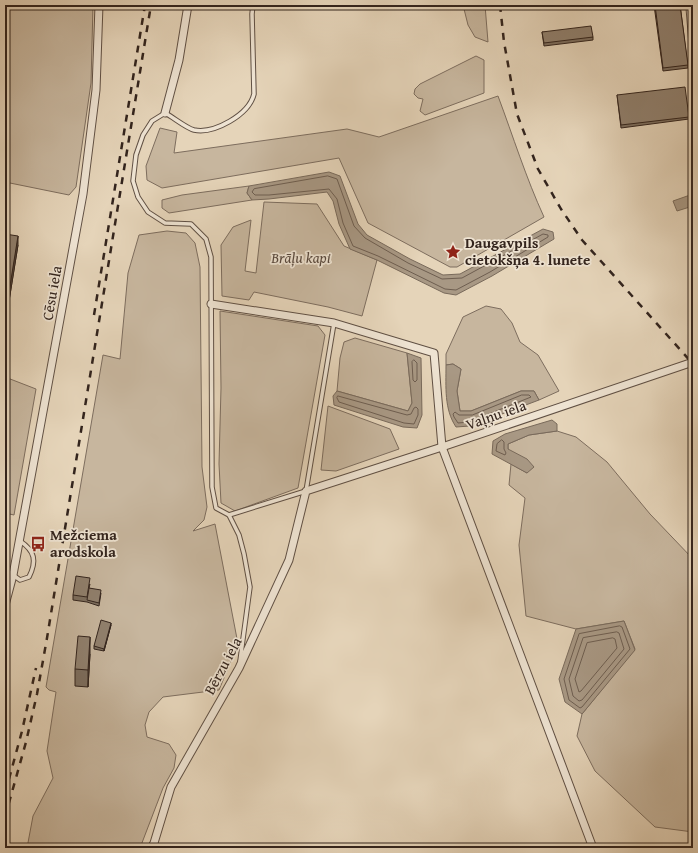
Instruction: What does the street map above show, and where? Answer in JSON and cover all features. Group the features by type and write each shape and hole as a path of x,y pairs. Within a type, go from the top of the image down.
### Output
{"street":[{"name":"Cēsu iela","path":"5,605 14,574 83,194 96,90 99,5"},
{"path":"165,112 179,60 188,5"},
{"path":"211,304 334,324 434,353 442,447 593,848"},
{"name":"Vaļņu iela","path":"306,491 442,447 693,362"},
{"name":"Bērzu iela","path":"151,848 154,843 171,787 239,668 289,560 306,491"},
{"path":"5,577 14,574"}],"lane":[{"path":"239,668 250,587 240,542 229,515 216,508 212,487 211,257 206,239 190,224 165,223 148,212 138,197 133,181 136,155 143,135 152,121 165,112 192,130 202,131 230,122 239,116 250,105 254,94 253,5"},
{"path":"688,5 693,66"},
{"path":"229,515 306,491 334,324"},
{"path":"14,574 20,580 29,577 34,567 34,558 29,548 20,541"}],"green space":[{"path":"5,5 93,5 91,83 76,187 69,195 5,182"},
{"path":"463,5 485,5 488,42 475,37 468,25"},
{"path":"476,56 484,60 484,93 425,115 420,111 423,99 418,98 414,94 415,89 420,84"},
{"path":"498,96 525,172 544,217 457,267 450,267 368,223 339,158 162,188 147,180 146,166 160,128 177,132 174,153 347,129 379,137"},
{"path":"249,186 247,193 252,200 169,213 162,208 162,200 182,195"},
{"name":"Brāļu kapi","path":"264,202 317,204 344,246 377,260 362,316 328,307 254,292 249,300 222,296 221,245 233,227 251,220 245,271 256,273"},
{"path":"167,231 186,233 195,243 200,267 202,467 207,507 204,520 193,531 215,524 238,644 219,690 163,697 149,712 145,725 147,737 169,744 176,755 174,768 163,788 140,848 27,848 33,816 53,778 47,751 56,692 49,690 46,687 103,355 120,359 128,273 139,235"},
{"path":"486,306 501,309 512,323 520,342 538,355 559,391 539,400 534,391 521,391 471,411 460,411 457,391 461,369 453,364 446,365 446,354 463,317"},
{"path":"220,311 318,326 325,335 298,488 235,511 221,503 219,464 221,388"},
{"path":"355,338 407,353 412,403 408,411 337,391 340,358 344,342"},
{"path":"5,377 36,389 14,515 5,513"},
{"path":"328,406 390,429 399,449 336,471 321,470"},
{"path":"557,431 576,437 607,462 650,514 693,559 693,832 655,827 595,771 577,736 582,714 635,649 624,621 576,629 526,616 519,545 525,498 509,485 511,464 527,473 508,449 508,444 529,435"}],"water":[{"path":"329,172 340,176 358,224 367,235 410,259 443,275 460,274 543,229 553,232 554,239 492,276 456,295 444,293 377,260 350,249 339,224 333,201 327,192 252,200 247,193 249,186"},
{"path":"693,194 693,206 677,211 673,201"},
{"path":"407,353 421,358 422,415 417,428 403,427 334,405 333,396 337,391 408,411 412,403"},
{"path":"453,364 461,369 457,391 460,411 471,411 521,391 534,391 539,400 470,426 456,427 449,413 446,390 446,365"},
{"path":"552,420 557,424 557,431 529,435 508,444 508,449 527,459 534,467 527,473 492,454 493,441 505,434"},
{"path":"624,621 635,650 582,714 565,702 559,679 576,629"}],"building":[{"path":"655,5 680,5 688,65 663,68"},
{"path":"591,26 593,37 544,43 542,32"},
{"path":"685,87 689,117 621,125 617,95"},
{"path":"5,234 18,236 9,292 5,292"},
{"path":"76,576 90,578 87,597 73,595"},
{"path":"89,588 101,590 99,603 87,600"},
{"path":"101,620 111,623 104,649 94,646"},
{"path":"78,636 90,637 88,670 75,669"}],"railway":[{"path":"94,315 145,5"},
{"path":"5,817 26,742 37,694 151,5"},
{"path":"500,5 504,42 517,114 538,169 561,209 582,240 693,364"},
{"path":"9,779 22,731 36,668"}],"place":[{"name":"Daugavpils cietokšņa 4. lunete","path":"453,252"},
{"name":"Mežciema arodskola","path":"38,544"}]}
